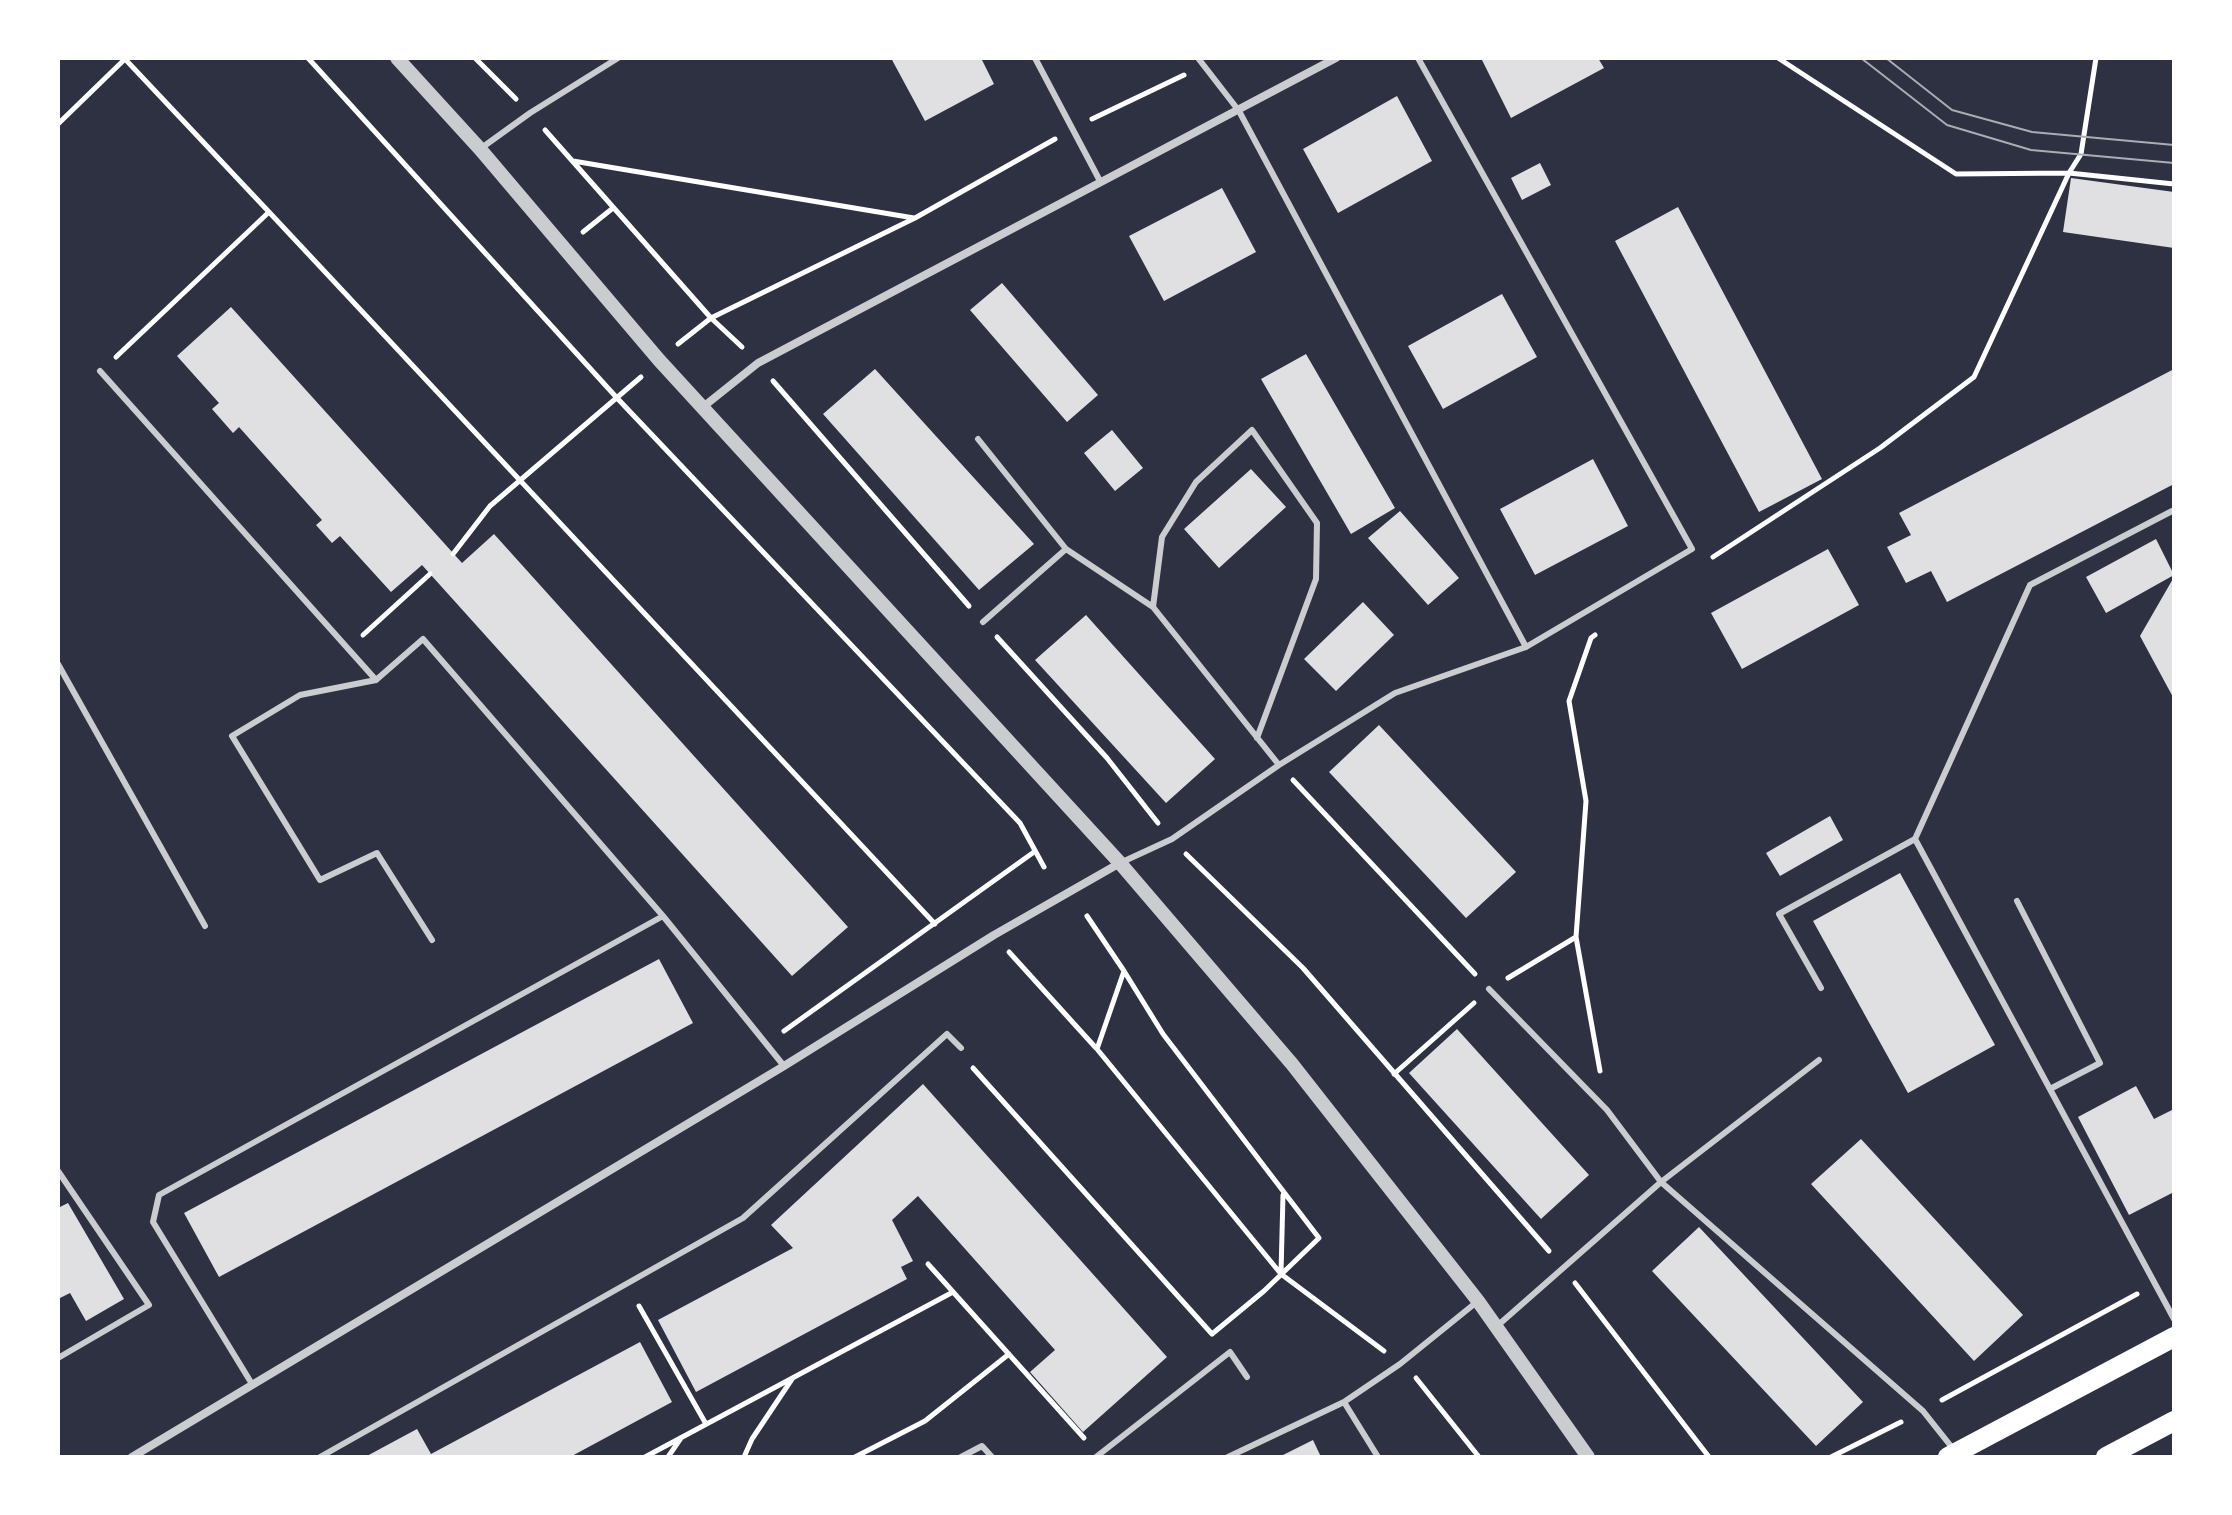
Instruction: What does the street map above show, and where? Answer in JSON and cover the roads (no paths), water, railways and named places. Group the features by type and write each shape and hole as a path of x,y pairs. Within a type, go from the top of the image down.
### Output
{"main road":[{"path":"1952,1455 2174,1337"},
{"path":"2106,1457 2174,1421"}],"street":[{"path":"397,58 480,149 659,360 1120,863 1292,1064 1478,1301 1588,1457"},
{"path":"703,407 758,363 1336,58"},
{"path":"132,1457 784,1066 994,935 1120,863"}],"lane":[{"path":"480,149 530,113 618,58"},
{"path":"1035,58 1100,181"},
{"path":"1198,58 1239,111 1526,647"},
{"path":"1120,863 1172,839 1279,765 1395,693 1526,647 1692,549 1418,58"},
{"path":"100,371 376,680"},
{"path":"1153,607 1162,537 1196,482 1252,430 1317,523 1316,579 1257,738"},
{"path":"978,439 1066,549 1153,607 1279,765"},
{"path":"1821,988 1779,914 1915,839 2030,585 2174,510"},
{"path":"983,622 1066,549"},
{"path":"432,940 377,853 320,880 232,736 300,695 376,680 423,639 663,916 784,1066"},
{"path":"58,664 205,926"},
{"path":"1915,839 2174,1319"},
{"path":"2017,901 2100,1063 2050,1089"},
{"path":"252,1384 153,1222 159,1195 663,916"},
{"path":"1489,989 1607,1110 1661,1182 1923,1411 1952,1455"},
{"path":"320,1457 743,1218 947,1034 961,1048"},
{"path":"1496,1327 1661,1182 1819,1060"},
{"path":"58,1171 149,1305 58,1358"},
{"path":"1228,1457 1344,1402 1400,1364 1478,1301"},
{"path":"1096,1457 1230,1352 1247,1377"},
{"path":"1344,1402 1378,1457"},
{"path":"961,1457 982,1446 992,1457"}],"tram line":[{"path":"1861,58 1947,125 2031,150 2174,163"},
{"path":"1886,58 1952,110 2032,132 2174,145"}]}
